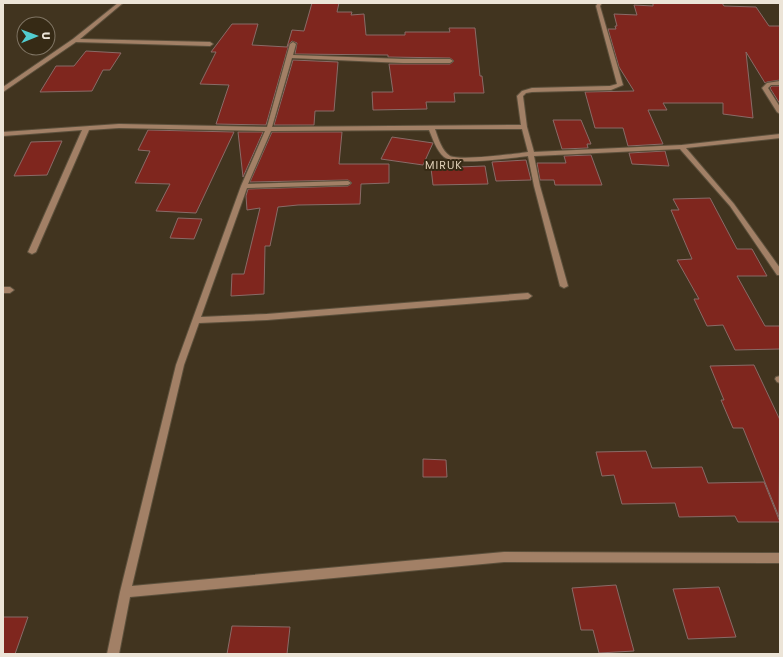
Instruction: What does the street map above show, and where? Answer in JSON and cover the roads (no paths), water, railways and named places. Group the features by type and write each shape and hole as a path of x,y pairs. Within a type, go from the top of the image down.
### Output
{"street":[{"path":"3,90 75,40 121,3"},
{"path":"564,286 537,186 524,127 520,96 524,92 532,90 611,88 620,85 598,6 600,3"},
{"path":"75,40 210,44"},
{"path":"113,654 125,592 180,365 244,186 269,129 293,44"},
{"path":"290,56 403,61 450,61"},
{"path":"780,83 769,84 765,88 780,112"},
{"path":"3,134 119,126 269,129 524,127"},
{"path":"431,127 442,152 449,158 466,159 531,154 682,147 780,136"},
{"path":"32,252 86,129"},
{"path":"682,147 732,205 780,273"},
{"path":"244,186 348,184"},
{"path":"196,320 267,317 528,296"},
{"path":"125,592 504,557 780,558"}],"district":[{"name":"MIRUK","path":"444,165"}]}
